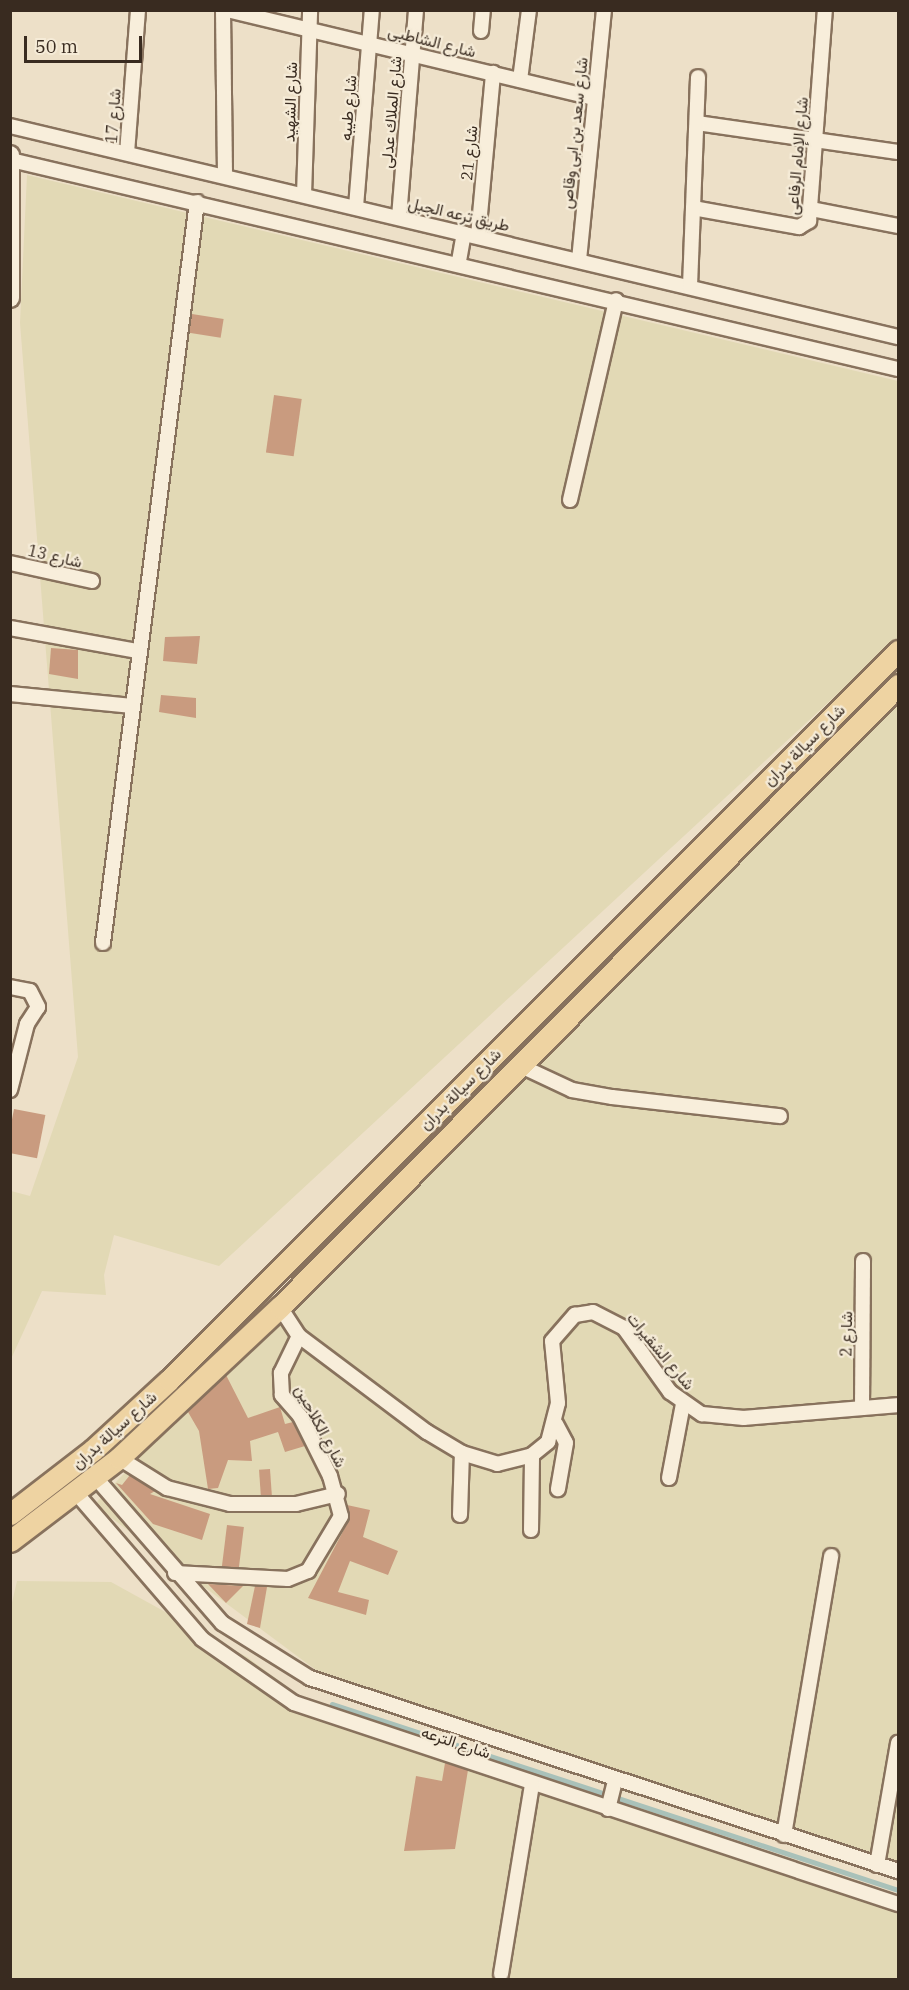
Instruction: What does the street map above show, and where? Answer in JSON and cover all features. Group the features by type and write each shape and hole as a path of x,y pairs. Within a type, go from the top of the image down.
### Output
{"main road":[{"name":"شارع سيالة بدران","path":"10,1514 131,1416 898,651"},
{"name":"شارع سيالة بدران","path":"10,1541 96,1478 280,1307 571,1020 898,685"},
{"path":"544,1005 571,1020"}],"street":[{"name":"شارع 17","path":"127,153 138,10"},
{"path":"223,10 225,176"},
{"name":"شارع الشاطبى","path":"227,10 413,52 594,98"},
{"name":"شارع الشهيد","path":"304,195 310,10"},
{"name":"شارع طيبه","path":"356,207 372,10"},
{"name":"شارع الملاك عدلى","path":"399,217 416,10"},
{"path":"481,31 483,10"},
{"path":"520,80 530,10"},
{"name":"شارع سعد بن ابى وقاص","path":"579,260 604,10"},
{"name":"شارع الإمام الرفاعى","path":"693,207 799,226 810,221 825,10"},
{"name":"شارع 21","path":"459,261 471,234 493,73"},
{"path":"690,286 698,77"},
{"path":"697,123 898,152"},
{"name":"طريق ترعه الجبل","path":"10,126 898,337"},
{"path":"10,155 10,298"},
{"path":"11,160 459,261 898,369"},
{"path":"104,943 138,651 197,202"},
{"path":"811,210 898,226"},
{"path":"570,500 616,300"},
{"name":"شارع 13","path":"10,563 92,582"},
{"path":"10,628 138,651"},
{"path":"10,694 132,706"},
{"path":"10,987 30,992 38,1008 27,1024 10,1090"},
{"path":"523,1067 572,1090 612,1097 780,1116"},
{"name":"شارع 2","path":"862,1408 863,1261"},
{"path":"280,1307 299,1336 462,1453 497,1464 532,1455"},
{"name":"شارع الشقيرات","path":"558,1489 566,1443 556,1424 552,1341 575,1315 593,1312 624,1328 683,1404 723,1419 898,1405"},
{"name":"شارع الكلاحين","path":"175,1573 266,1580 308,1571 340,1516 338,1494 300,1416 282,1395 287,1353 299,1336"},
{"path":"669,1478 683,1404"},
{"path":"531,1530 532,1455 556,1424"},
{"path":"460,1515 462,1453"},
{"path":"119,1458 167,1488 230,1504 296,1504 338,1494"},
{"name":"شارع الترعه","path":"96,1478 175,1573 250,1645 310,1678 898,1904"},
{"name":"شارع الترعه","path":"77,1494 202,1639 261,1685 329,1718 532,1785 612,1796 784,1835 898,1871"},
{"path":"784,1835 831,1556"},
{"path":"877,1865 898,1743"},
{"path":"501,1974 532,1785"}],"shaded area":[{"path":"27,175 898,381 898,638 219,1266 114,1235 104,1275 106,1295 42,1291 11,1359 11,1191 30,1196 78,1057 20,323"},
{"path":"898,663 898,1862 316,1670 94,1505"},
{"path":"17,1581 111,1582 247,1657 319,1710 898,1898 898,1979 11,1980 10,1611"}],"building":[{"path":"192,314 224,319 221,338 189,333"},
{"path":"274,395 302,399 294,456 266,452"},
{"path":"200,636 197,664 163,661 165,637"},
{"path":"51,648 78,650 78,679 49,674"},
{"path":"161,695 196,698 196,718 159,712"},
{"path":"14,1109 45,1115 37,1158 10,1153 10,1130"},
{"path":"226,1375 248,1418 280,1407 285,1424 293,1422 305,1446 285,1452 278,1432 250,1441 252,1461 228,1460 218,1488 208,1489 199,1431 188,1412"},
{"path":"270,1469 272,1495 261,1496 259,1470"},
{"path":"130,1475 155,1491 150,1494 210,1514 202,1540 153,1524 116,1483 122,1485"},
{"path":"347,1505 370,1510 363,1537 398,1551 388,1575 350,1561 338,1592 369,1600 366,1615 308,1598 349,1520"},
{"path":"227,1525 244,1527 239,1569 222,1567"},
{"path":"208,1584 243,1586 226,1603"},
{"path":"255,1586 267,1587 260,1628 247,1624"},
{"path":"445,1763 468,1770 455,1849 404,1851 416,1776 442,1781"}],"waterway":[{"path":"332,1704 898,1890"}]}
